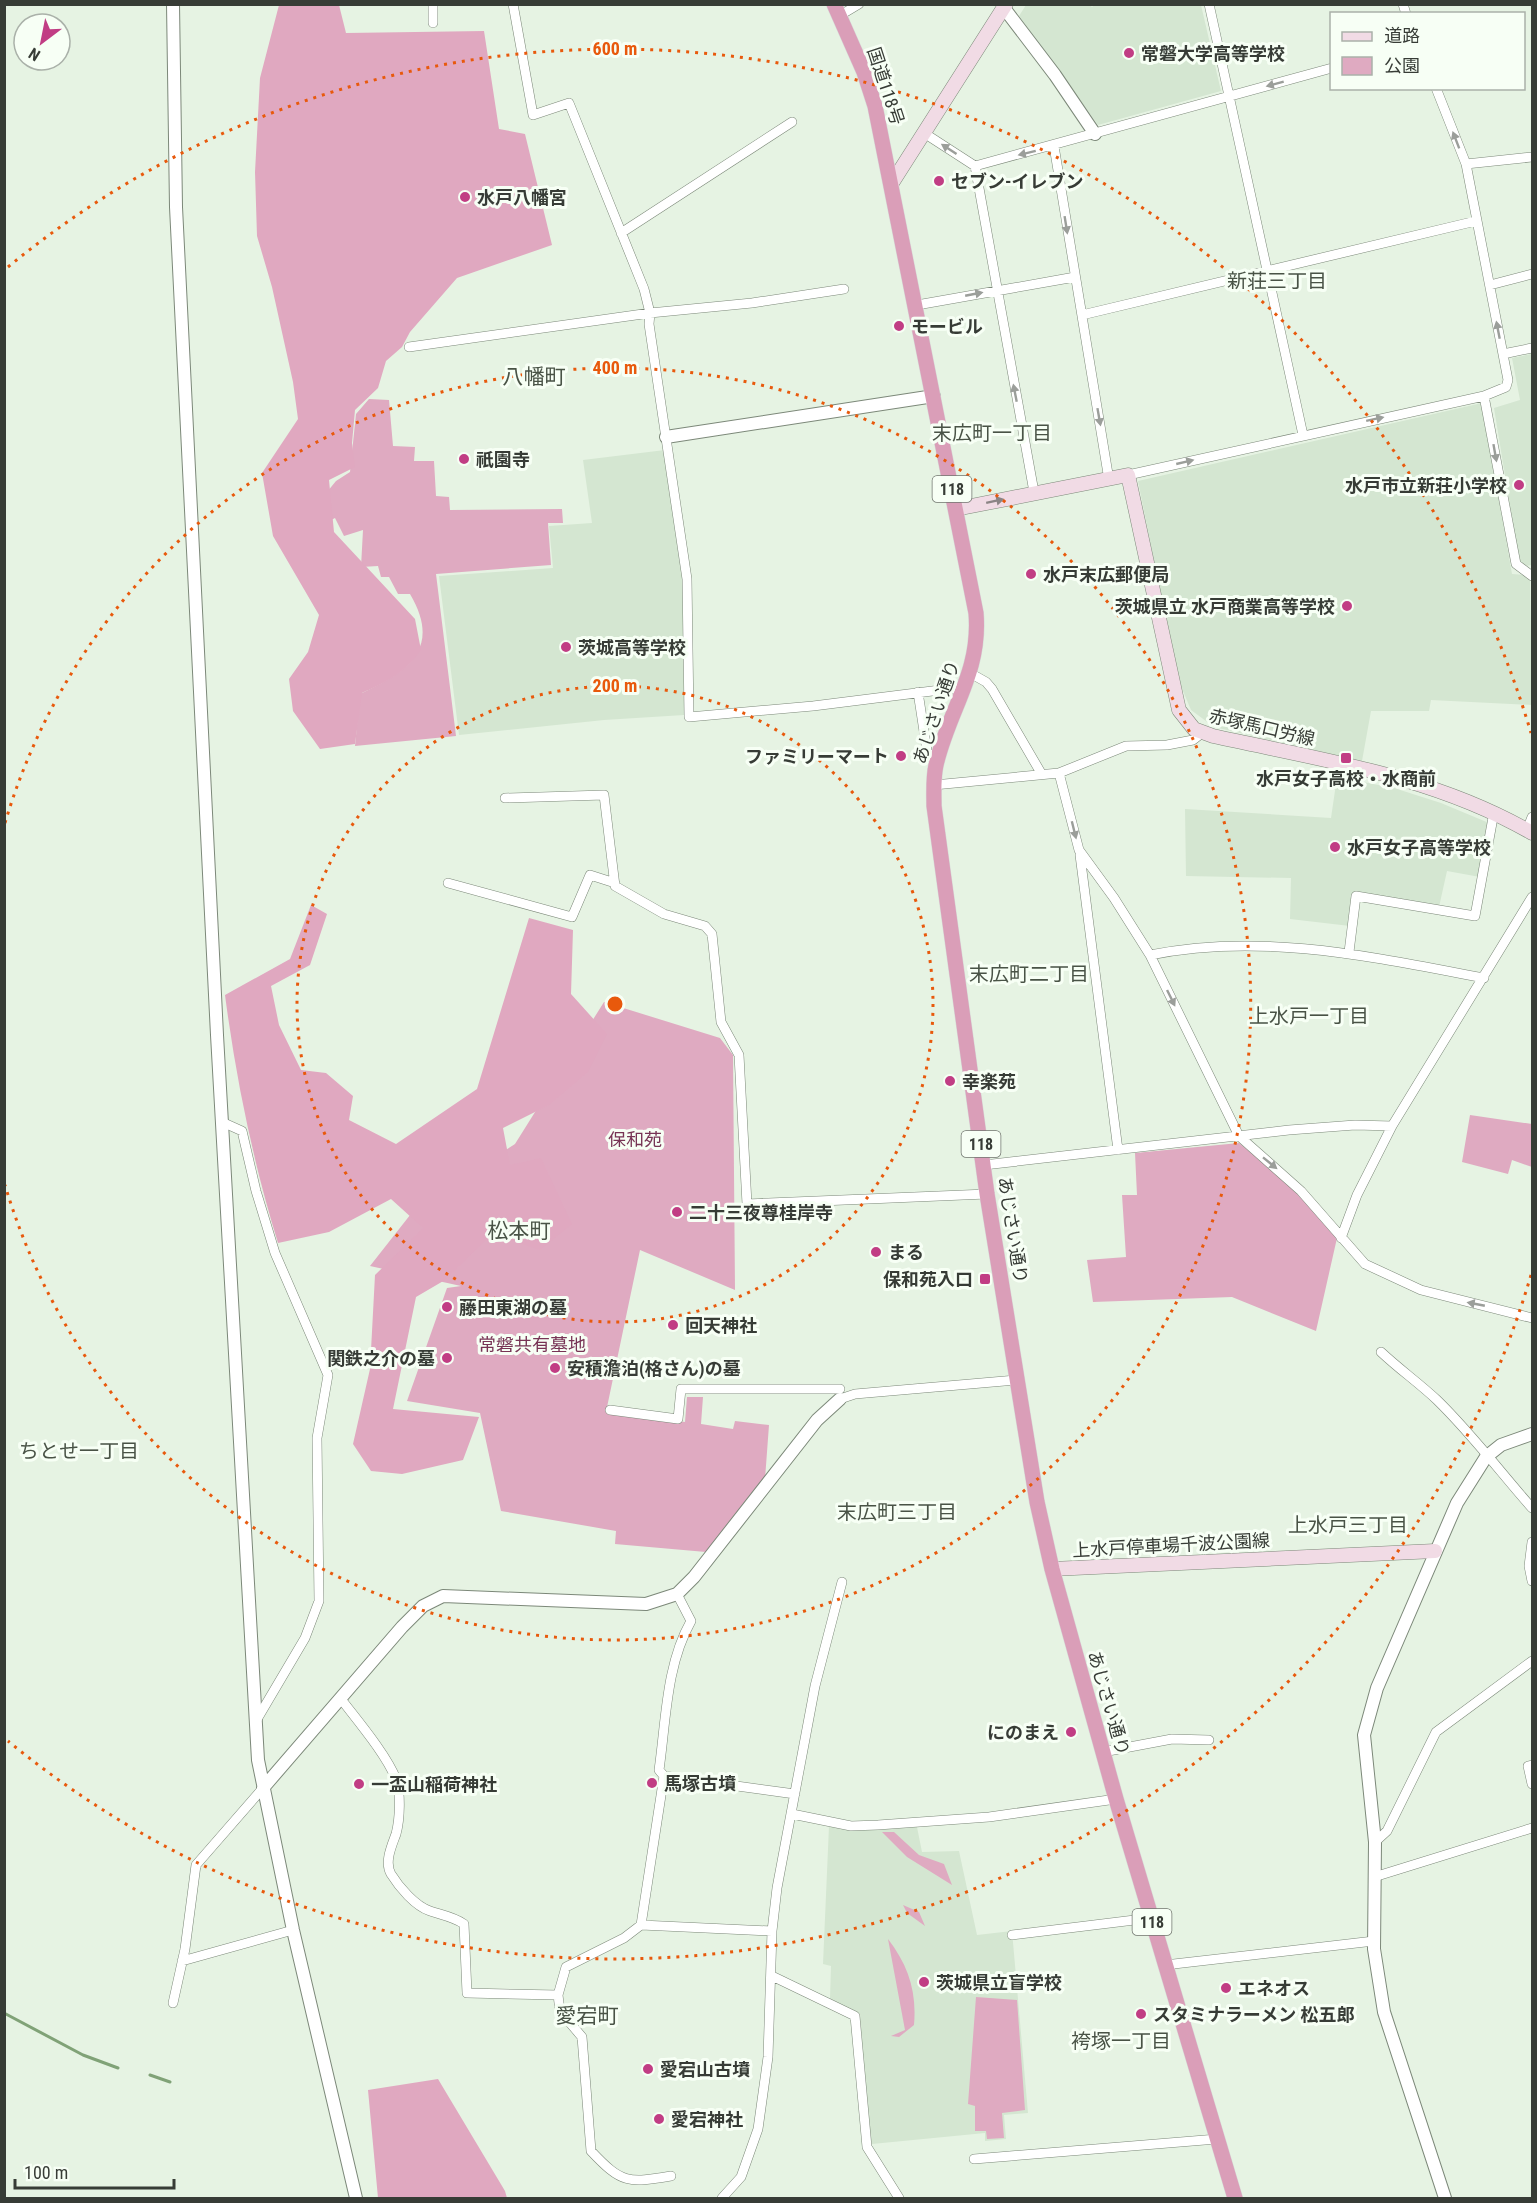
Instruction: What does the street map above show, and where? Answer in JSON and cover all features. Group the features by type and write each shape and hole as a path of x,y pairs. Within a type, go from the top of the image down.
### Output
{"highway":[{"name":"国道118号","path":"837,10 864,72 875,106 892,183"},
{"name":"あじさい通り","path":"892,183 977,625 975,654 936,764 934,785 940,850 987,1194 1032,1480 1052,1569 1116,1799 1235,2199"}],"main road":[{"path":"892,183 1005,6"},
{"path":"956,509 1128,475"},
{"name":"赤塚馬口労線","path":"1128,475 1179,710 1186,722 1202,733 1372,770 1434,788 1531,827"},
{"name":"上水戸停車場千波公園線","path":"1052,1569 1434,1551"}],"street":[{"path":"173,4 176,198 222,1122 255,1722 263,1788 293,1930 355,2196"},
{"path":"433,4 433,23"},
{"path":"513,4 533,115 569,103 644,289 650,313 649,324 687,579 689,717 813,706 918,692 967,680 986,682 1041,774"},
{"path":"837,10 860,4"},
{"path":"1209,4 1303,435"},
{"path":"1005,6 1095,134"},
{"path":"924,133 975,166 1330,69"},
{"path":"1128,475 1484,396 1506,387 1508,380 1466,164 1437,90"},
{"path":"621,233 792,122"},
{"path":"1054,146 1109,480"},
{"path":"1466,164 1533,157"},
{"path":"975,166 1034,492"},
{"path":"1082,315 1476,220"},
{"path":"1490,285 1533,274"},
{"path":"917,305 1075,277"},
{"path":"409,346 650,313 752,303 844,289"},
{"path":"1503,354 1533,348"},
{"path":"666,437 934,396"},
{"path":"1484,396 1516,564 1533,576"},
{"path":"918,692 927,751 936,764"},
{"path":"934,785 1059,773 1126,746 1167,745 1193,740 1202,733"},
{"path":"1059,773 1079,850 1118,1150"},
{"path":"505,798 604,795 615,886 664,914 705,926 712,934 721,1022 739,1055 747,1204 987,1194"},
{"path":"1349,952 1356,896 1475,916 1494,812"},
{"path":"1079,850 1114,898 1150,955 1239,1136 1301,1191 1365,1264 1421,1290 1533,1318"},
{"path":"448,883 572,917 590,875 615,883"},
{"path":"1341,1238 1357,1195 1392,1126 1533,897"},
{"path":"1150,955 1228,945 1349,952 1484,978"},
{"path":"222,1122 242,1131 256,1191 275,1253 328,1374 317,1438 319,1601 305,1638 255,1722"},
{"path":"984,1165 1239,1136 1355,1125 1392,1126"},
{"path":"1381,1352 1437,1400 1479,1444 1486,1457 1533,1508"},
{"path":"610,1410 678,1419 681,1389 855,1394 1016,1380"},
{"path":"173,2003 182,1961 196,1865 423,1606 443,1596 646,1604 677,1593 694,1577 840,1394"},
{"path":"1445,2199 1384,2012 1374,1941 1375,1842 1364,1735 1377,1688 1434,1551 1457,1503 1486,1457 1501,1445 1533,1434"},
{"path":"1533,1542 1529,1566 1533,1581"},
{"path":"722,2199 741,2178 758,2129 768,2058 772,1931 777,1888 815,1686 842,1582"},
{"path":"677,1593 691,1621 680,1641 672,1677 659,1770 664,1776 795,1794"},
{"path":"1375,1842 1387,1831 1436,1732 1533,1662"},
{"path":"341,1699 364,1727 396,1779 399,1805 396,1832 390,1849 389,1872 414,1902 427,1911 459,1920 464,1924 467,1993 558,1995"},
{"path":"1103,1752 1172,1739 1209,1740"},
{"path":"1533,1765 1528,1766 1533,1784"},
{"path":"641,1925 664,1776"},
{"path":"792,1814 851,1826 878,1825 989,1817 1116,1799"},
{"path":"1374,1876 1533,1828"},
{"path":"1012,1935 1151,1918"},
{"path":"671,2176 635,2182 624,2180 591,2151 582,2037 560,2011 558,1995 566,1967 624,1938 641,1925 772,1931"},
{"path":"182,1961 293,1930"},
{"path":"1165,1965 1374,1941"},
{"path":"771,1976 855,2016 867,2147 899,2199"},
{"path":"974,2159 1217,2139"}],"shaded area":[{"name":"常磐大学高等学校","path":"1089,4 1092,7 1095,4 1201,5 1221,91 1098,125 1019,16 1026,5"},
{"path":"279,5 339,5 346,33 484,31 499,129 525,134 552,245 457,278 410,332 402,347 386,361 378,388 355,410 352,443 355,467 329,480 334,532 415,619 421,650 409,665 394,676 362,693 355,744 320,749 293,711 289,679 308,652 319,615 273,536 262,473 298,419 293,382 272,287 257,236 255,172 260,78"},
{"name":"水戸市立新荘小学校","path":"1532,354 1532,565 1526,566 1519,561 1494,408 1520,400 1512,358"},
{"name":"茨城県立 水戸商業高等学校","path":"1482,403 1512,574 1525,575 1530,580 1532,705 1431,700 1429,711 1371,711 1362,761 1214,727 1191,710 1178,679 1138,481"},
{"name":"茨城高等学校","path":"665,450 683,579 684,715 604,720 459,735 439,576 553,568 549,526 592,523 583,460"},
{"name":"水戸女子高等学校","path":"1337,777 1394,788 1441,803 1489,823 1480,877 1447,871 1439,907 1354,892 1350,926 1290,919 1291,878 1186,876 1185,809 1331,818"},
{"path":"311,905 327,914 310,965 271,986 279,1025 301,1070 326,1073 353,1096 349,1120 396,1144 477,1089 529,918 573,930 571,994 607,1034 588,1072 549,1105 503,1128 510,1165 541,1158 572,1224 540,1250 492,1234 445,1280 416,1297 393,1409 479,1417 463,1460 402,1474 371,1471 353,1444 370,1369 375,1275 423,1228 391,1199 329,1232 278,1243 253,1151 234,1058 225,995 290,959"},
{"name":"茨城県立盲学校","path":"829,1826 851,1830 917,1827 922,1852 959,1851 977,1935 1012,1931 1028,2113 1004,2115 1006,2139 985,2141 985,2133 872,2144 868,2127 860,2014 830,1999 831,1966 823,1964"},
{"path":"438,2079 507,2198 378,2198 368,2090"}],"green space":[{"path":"369,399 389,400 393,446 415,447 414,461 434,461 436,496 449,497 450,510 562,509 563,523 548,523 551,565 436,574 456,736 355,746 360,694 392,677 415,657 421,644 423,630 419,613 410,594 398,594 389,577 381,577 378,566 361,567 363,530 344,536 335,518 329,521 318,503 336,481 350,472 356,414"},
{"path":"604,1002 720,1038 733,1055 735,1290 640,1250 606,1412 685,1422 687,1397 703,1397 701,1424 733,1429 735,1421 769,1425 765,1479 706,1552 615,1544 616,1531 501,1511 480,1413 407,1401 447,1288 461,1286 370,1266 414,1210 515,1144"},
{"path":"1470,1115 1532,1124 1532,1167 1512,1160 1508,1174 1462,1162"},
{"path":"1239,1143 1284,1179 1337,1238 1316,1331 1232,1297 1093,1302 1087,1260 1126,1257 1122,1195 1137,1195 1135,1153"},
{"path":"882,1832 894,1832 919,1855 944,1864 952,1885 907,1857"},
{"path":"903,1905 919,1912 925,1926 907,1913"},
{"path":"888,1939 906,1969 914,2001 914,2025 899,2037 891,2036 905,2030"},
{"path":"976,1997 1017,2000 1025,2110 1002,2113 1004,2138 987,2139 986,2131 975,2131 975,2106 968,2104"}],"waterway":[{"path":"4,2013 83,2055 118,2068"},
{"path":"150,2075 170,2082"}],"place":[{"name":"常磐大学高等学校","path":"1129,53"},
{"name":"セブン-イレブン","path":"939,181"},
{"name":"水戸八幡宮","path":"465,197"},
{"name":"モービル","path":"899,326"},
{"name":"祇園寺","path":"464,459"},
{"name":"水戸市立新荘小学校","path":"1519,485"},
{"name":"水戸末広郵便局","path":"1031,574"},
{"name":"茨城県立 水戸商業高等学校","path":"1347,606"},
{"name":"茨城高等学校","path":"566,647"},
{"name":"ファミリーマート","path":"901,756"},
{"name":"水戸女子高校・水商前","path":"1346,758"},
{"name":"水戸女子高等学校","path":"1335,847"},
{"name":"幸楽苑","path":"950,1081"},
{"name":"二十三夜尊桂岸寺","path":"677,1212"},
{"name":"まる","path":"876,1252"},
{"name":"保和苑入口","path":"985,1279"},
{"name":"藤田東湖の墓","path":"447,1307"},
{"name":"回天神社","path":"673,1325"},
{"name":"関鉄之介の墓","path":"447,1358"},
{"name":"安積澹泊(格さん)の墓","path":"555,1368"},
{"name":"にのまえ","path":"1071,1732"},
{"name":"馬塚古墳","path":"652,1783"},
{"name":"一盃山稲荷神社","path":"359,1784"},
{"name":"茨城県立盲学校","path":"924,1982"},
{"name":"エネオス","path":"1226,1988"},
{"name":"スタミナラーメン 松五郎","path":"1141,2014"},
{"name":"愛宕山古墳","path":"648,2069"},
{"name":"愛宕神社","path":"659,2119"}],"district":[{"name":"新荘三丁目","path":"1277,281"},
{"name":"八幡町","path":"534,377"},
{"name":"末広町一丁目","path":"992,433"},
{"name":"末広町二丁目","path":"1029,974"},
{"name":"上水戸一丁目","path":"1309,1016"},
{"name":"松本町","path":"519,1231"},
{"name":"ちとせ一丁目","path":"79,1451"},
{"name":"末広町三丁目","path":"897,1512"},
{"name":"上水戸三丁目","path":"1348,1525"},
{"name":"愛宕町","path":"587,2016"},
{"name":"袴塚一丁目","path":"1121,2041"}],"park label":[{"name":"保和苑","path":"635,1139"},
{"name":"常磐共有墓地","path":"532,1344"}]}
